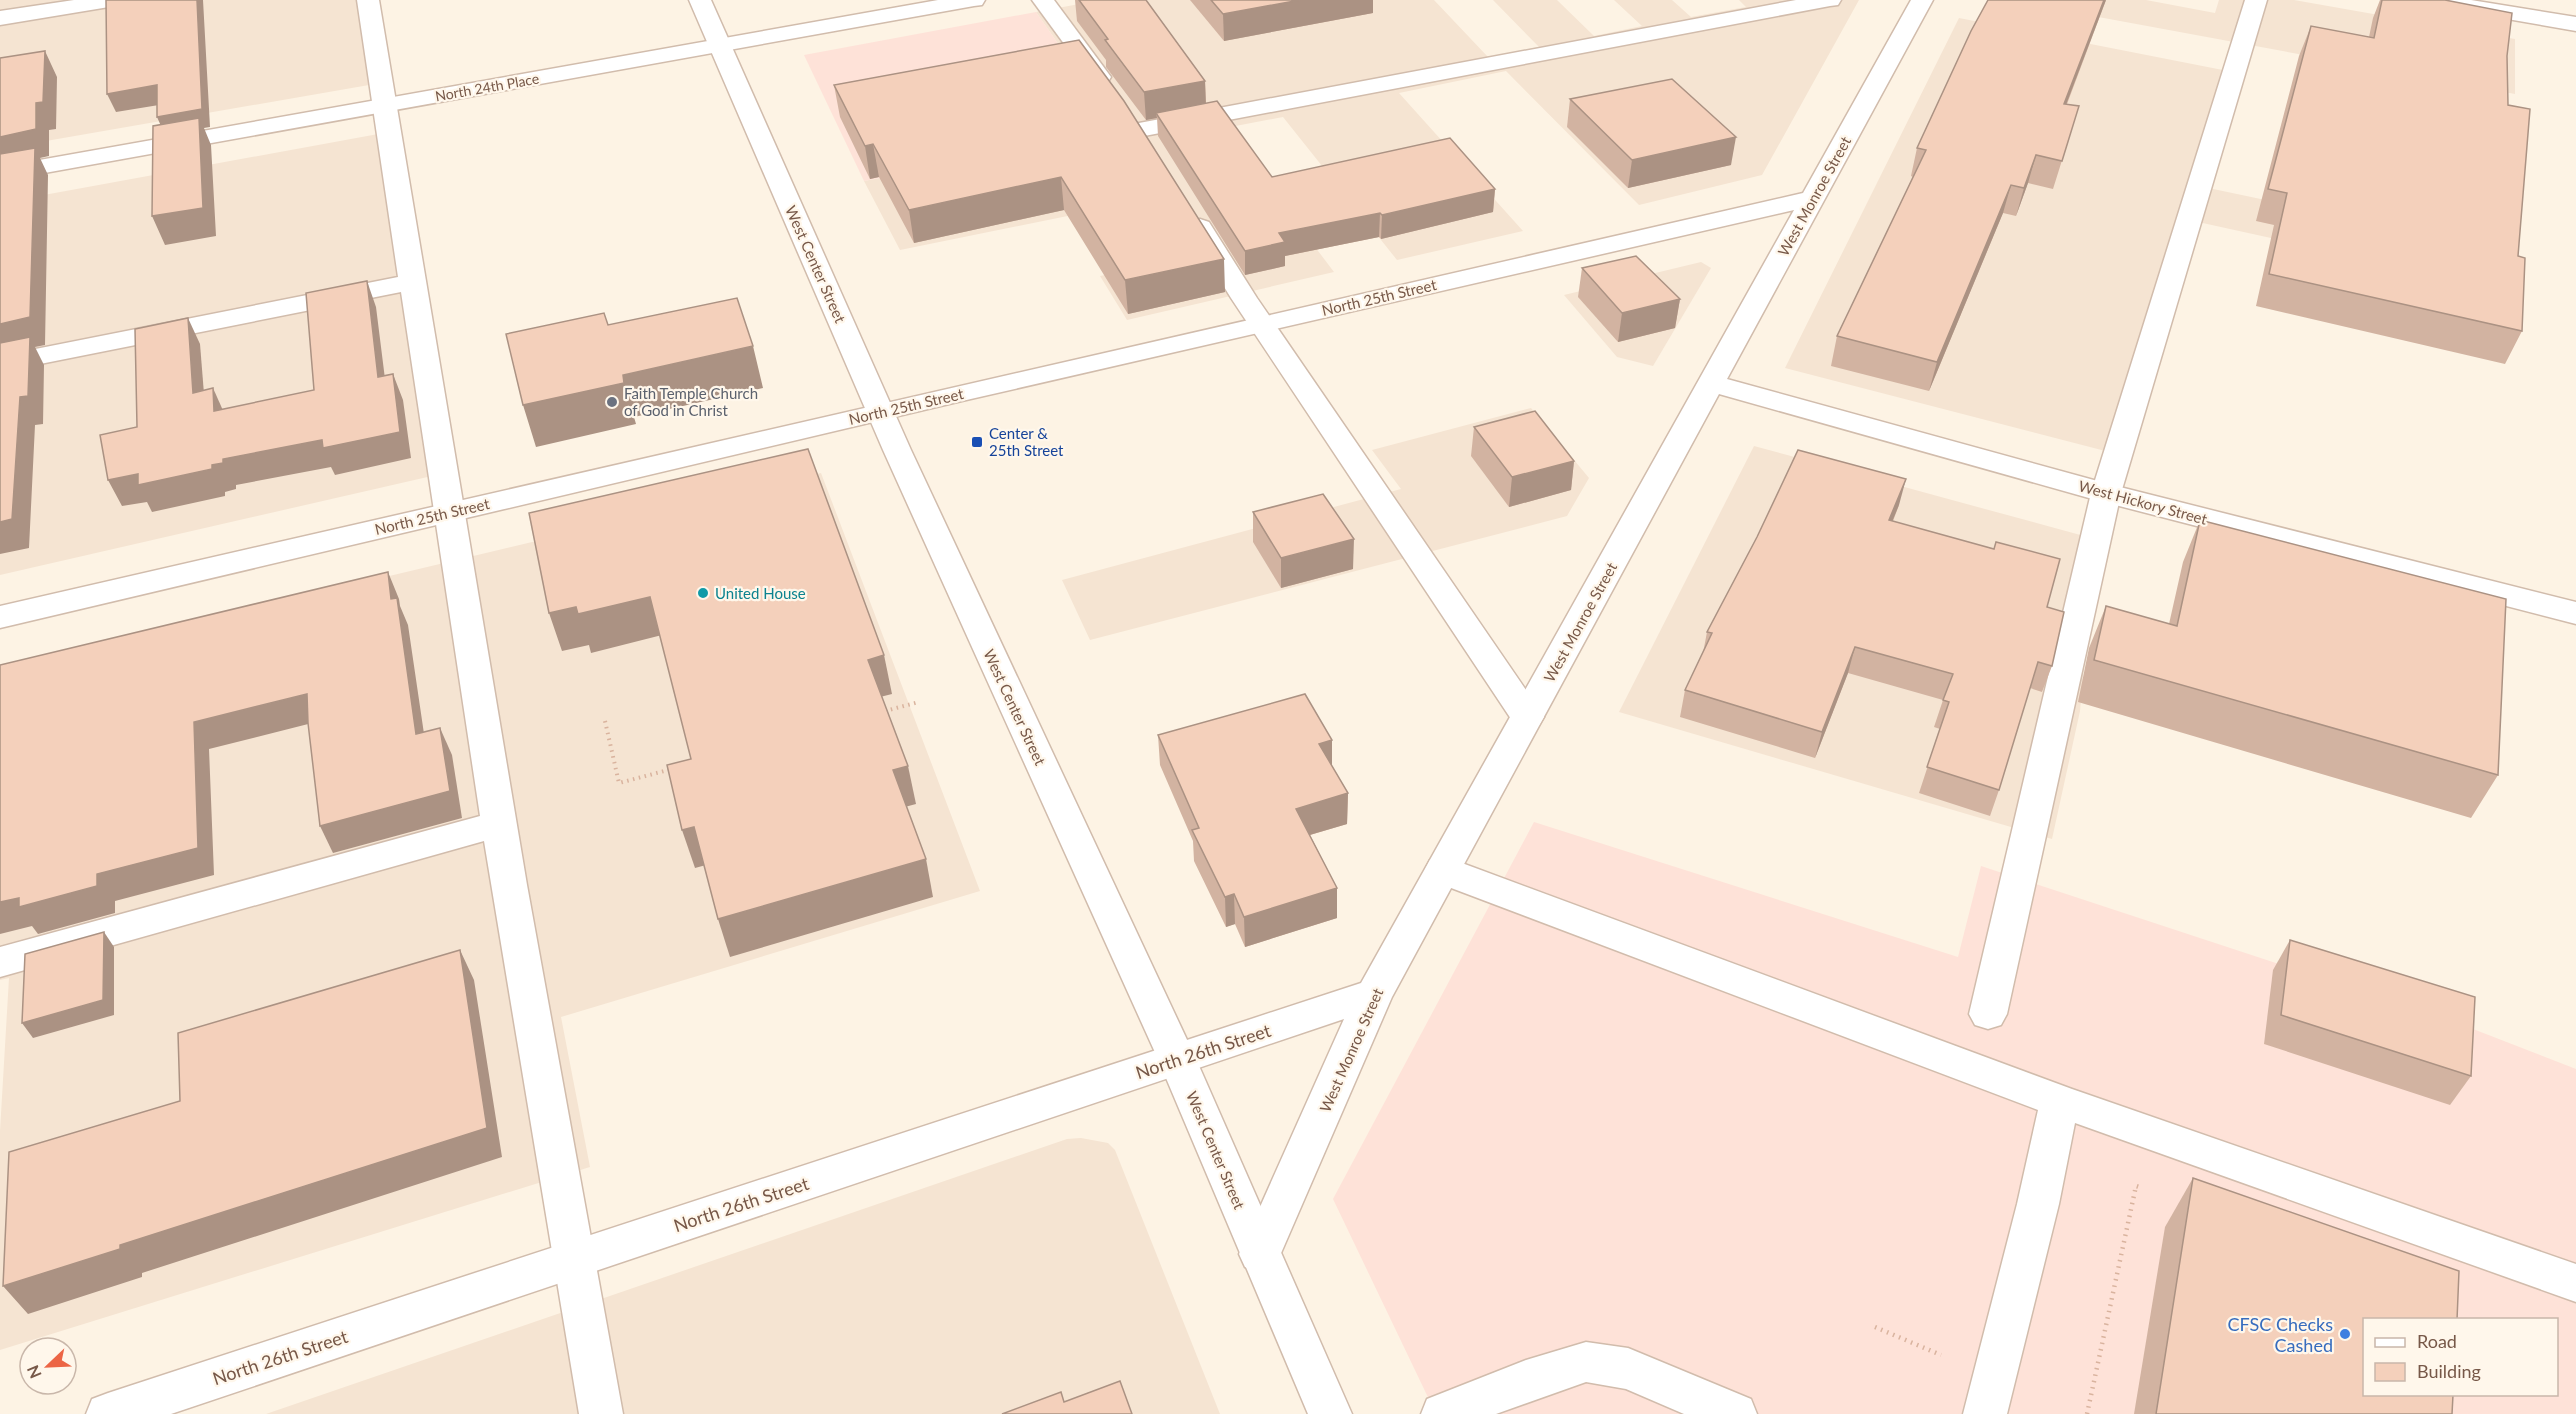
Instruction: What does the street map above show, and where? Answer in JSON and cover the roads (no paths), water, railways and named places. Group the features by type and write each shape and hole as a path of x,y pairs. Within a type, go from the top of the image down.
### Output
{"street":[{"path":"0,18 115,0"},
{"path":"368,0 447,513 572,1260 601,1414"},
{"name":"West Center Street","path":"700,0 881,412 1177,1059 1330,1414"},
{"name":"North 24th Place","path":"0,174 974,0"},
{"path":"1043,0 1134,123 1830,0"},
{"name":"West Monroe Street","path":"1260,1254 1374,994 1922,0"},
{"path":"1988,1014 2106,493 2256,0"},
{"path":"2432,0 2576,24"},
{"name":"North 25th Street","path":"0,617 1812,198"},
{"path":"1189,209 1262,324 1527,717"},
{"path":"0,364 412,282"},
{"name":"West Hickory Street","path":"1712,383 2106,493 2576,613"},
{"path":"0,962 499,824"},
{"path":"1443,870 2060,1101 2576,1283"},
{"name":"North 26th Street","path":"108,1414 1374,994"},
{"path":"1989,1396 2038,1204 2060,1101"},
{"path":"1443,1414 1526,1381 1586,1362 1628,1369 1735,1414"}],"place":[{"name":"Faith Temple Church of God in Christ","path":"612,402"},
{"name":"Center & 25th Street","path":"977,442"},
{"name":"United House","path":"703,593"},
{"name":"CFSC Checks Cashed","path":"2345,1334"}]}
